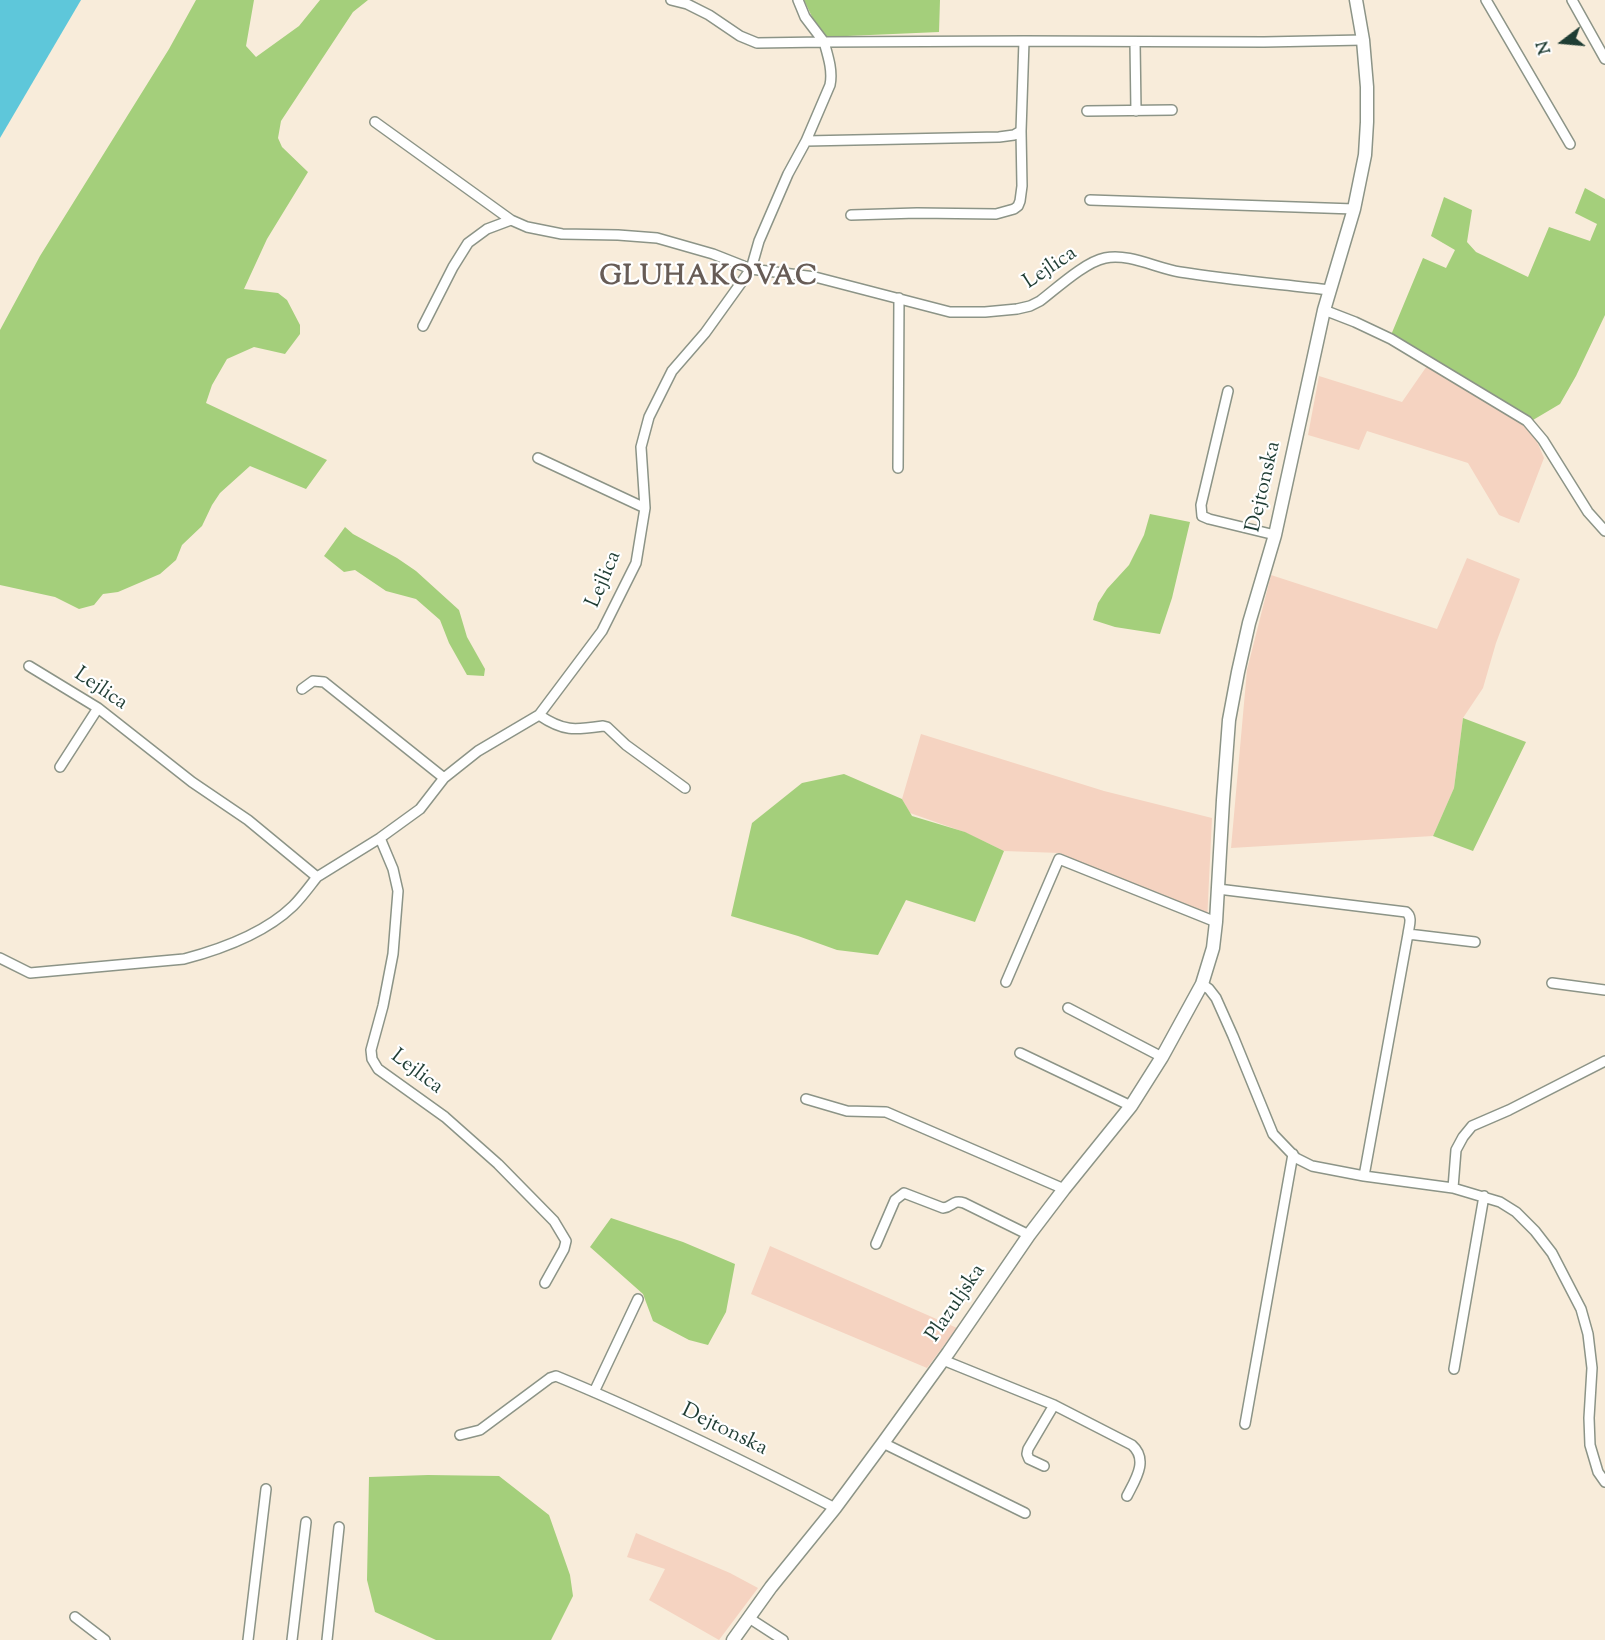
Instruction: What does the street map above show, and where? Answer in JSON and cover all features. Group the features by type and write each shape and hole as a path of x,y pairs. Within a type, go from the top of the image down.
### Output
{"main road":[{"name":"Dejtonska","path":"1202,984 1213,948 1216,922 1229,720 1238,672 1275,534 1324,310 1354,209 1365,155 1368,122 1367,87 1363,40 1356,0"},
{"name":"Plazuljska","path":"733,1640 771,1587 836,1508 943,1360 1029,1235 1131,1106 1162,1057 1202,984"}],"street":[{"path":"671,0 687,4 709,15 740,36 757,43 1363,40"},
{"path":"798,0 805,17 824,42"},
{"path":"1486,0 1570,144"},
{"path":"1572,0 1605,59"},
{"path":"850,215 996,214 1018,206 1021,193 1024,41"},
{"name":"Lejlica","path":"29,666 98,708 192,782 248,820 317,877 380,838 420,809 444,778 478,751 539,715 602,631 636,563 645,508 641,447 649,417 672,371 705,333 751,269 788,174 806,141 830,86 830,65 824,42"},
{"path":"1135,42 1136,111"},
{"path":"1087,111 1172,110"},
{"name":"Lejlica","path":"375,123 511,220 527,227 562,234 657,238 713,254 751,269 815,277 937,310 985,312 1024,308 1040,300 1095,260 1115,256 1181,272 1330,290"},
{"path":"806,141 1007,137 1022,131"},
{"path":"1090,200 1354,209"},
{"path":"423,326 468,243 487,229 511,220"},
{"path":"898,468 899,298"},
{"path":"1324,310 1355,321 1391,339 1527,421 1544,440 1588,512 1605,531"},
{"path":"1228,391 1201,505 1202,516 1275,534"},
{"path":"537,458 645,508"},
{"path":"302,689 313,681 324,682 444,778"},
{"path":"60,767 98,708"},
{"path":"539,715 553,725 568,729 607,727 626,745 685,788"},
{"name":"Lejlica","path":"380,838 393,869 398,891 393,954 383,1006 371,1050 372,1059 378,1069 445,1117 498,1164 554,1221 566,1241 564,1249 545,1282"},
{"path":"1006,982 1059,859 1216,922"},
{"path":"0,958 30,973 184,959 244,939 275,921 293,906 317,877"},
{"path":"1218,890 1409,914 1408,934 1364,1176"},
{"path":"1408,934 1475,942"},
{"path":"1552,983 1605,990"},
{"path":"1202,984 1209,988 1216,998 1273,1134 1296,1158 1311,1166 1453,1188 1484,1196 1516,1212 1552,1253 1581,1309 1588,1335 1592,1368 1590,1445 1598,1472 1605,1482"},
{"path":"1068,1008 1162,1057"},
{"path":"1020,1053 1131,1106"},
{"path":"1453,1188 1456,1150 1472,1126 1509,1110 1605,1061"},
{"path":"806,1099 847,1111 886,1112 1064,1189"},
{"path":"1245,1424 1293,1154"},
{"path":"876,1244 895,1200 904,1192 944,1208 958,1201 964,1203 1029,1235"},
{"path":"1454,1370 1484,1196"},
{"path":"594,1392 638,1299"},
{"path":"943,1360 1054,1406 1132,1445 1141,1460 1127,1496"},
{"name":"Dejtonska","path":"460,1436 480,1430 556,1376 729,1454 836,1508"},
{"path":"1044,1466 1029,1459 1027,1454 1054,1406"},
{"path":"883,1443 1025,1513"},
{"path":"248,1640 266,1489"},
{"path":"292,1640 306,1522"},
{"path":"327,1640 339,1527"},
{"path":"75,1617 105,1640"},
{"path":"749,1618 783,1640"}],"shaded area":[{"path":"1429,363 1531,427 1544,458 1519,523 1499,515 1468,463 1367,431 1359,450 1308,435 1319,376 1402,402"},
{"path":"1467,558 1520,579 1496,643 1483,688 1463,718 1454,788 1433,836 1231,848 1247,670 1271,575 1437,629"},
{"path":"921,734 1104,791 1212,818 1207,922 1060,853 1004,851 964,832 910,813 902,799"},
{"path":"770,1246 957,1328 927,1368 751,1294"},
{"path":"636,1533 730,1573 758,1588 719,1640 649,1600 665,1569 627,1557"}],"green space":[{"path":"196,0 254,0 246,46 256,57 299,26 320,0 368,0 353,12 281,121 278,138 282,147 308,172 267,239 244,289 278,293 287,300 300,325 300,334 285,354 254,347 227,359 212,385 206,403 327,460 306,489 250,466 220,493 202,526 182,545 176,560 160,574 118,592 103,594 94,605 79,609 55,597 0,585 0,330 40,256 169,49"},
{"path":"804,0 940,0 939,32 824,37"},
{"path":"1585,188 1605,199 1605,315 1560,404 1533,420 1391,335 1423,258 1446,268 1455,250 1431,236 1444,197 1472,210 1467,242 1476,252 1528,277 1549,227 1590,241 1597,224 1575,213"},
{"path":"1150,514 1190,522 1172,598 1160,634 1115,627 1093,620 1098,603 1107,589 1129,565 1144,535"},
{"path":"345,527 416,571 459,610 467,637 485,669 484,676 467,675 449,643 440,620 416,599 386,591 355,570 344,572 324,556"},
{"path":"1463,718 1526,742 1473,851 1433,836 1454,788"},
{"path":"844,774 902,799 912,816 965,832 1004,851 975,922 906,900 878,955 837,950 731,916 752,823 802,783"},
{"path":"611,1218 683,1242 735,1264 726,1312 708,1345 689,1340 653,1321 643,1294 590,1247"},
{"path":"499,1476 549,1515 570,1575 573,1596 551,1640 436,1640 375,1612 367,1580 369,1477"}],"water":[{"path":"0,0 81,0 0,138"}],"district":[{"name":"GLUHAKOVAC","path":"709,279"}]}
